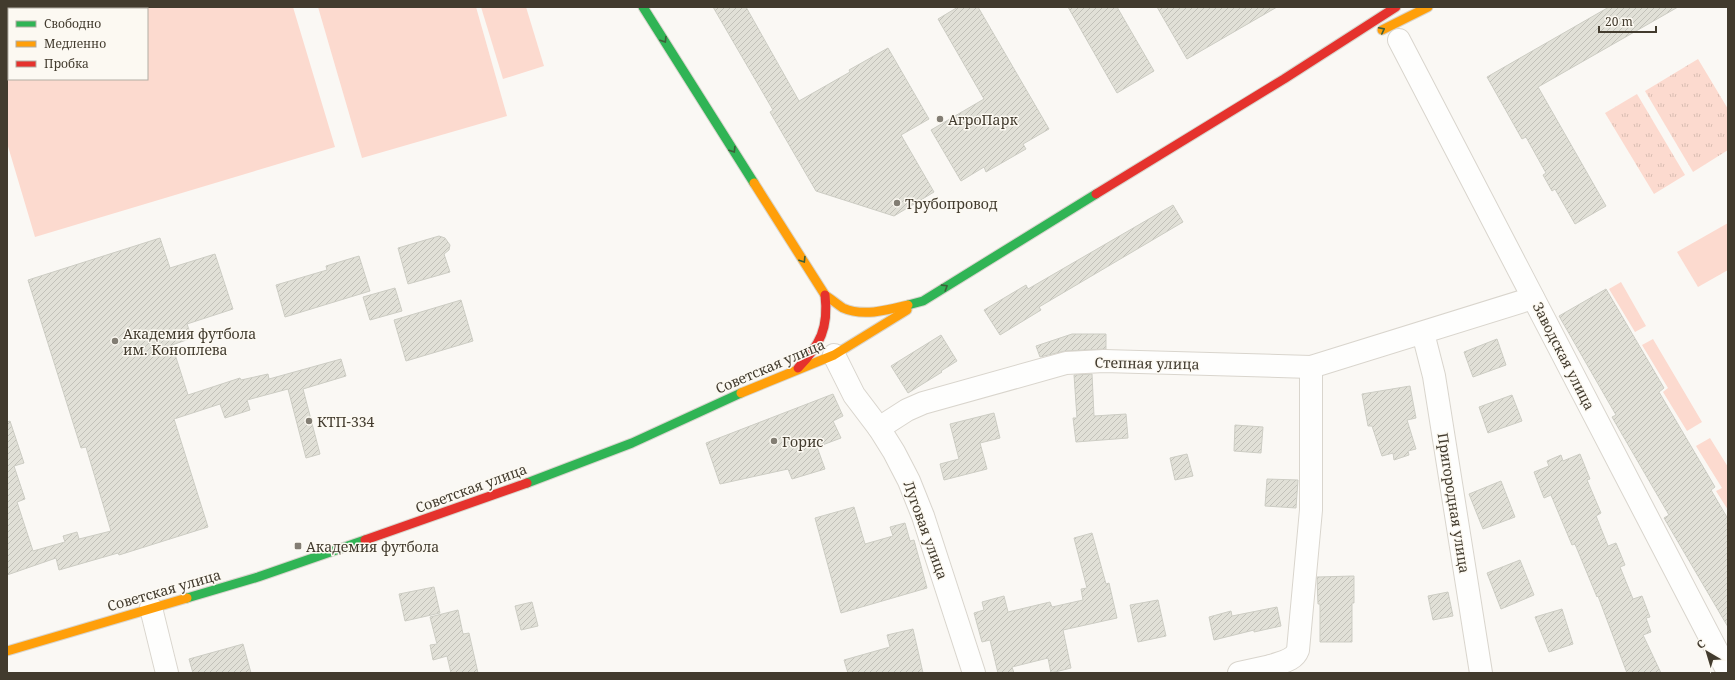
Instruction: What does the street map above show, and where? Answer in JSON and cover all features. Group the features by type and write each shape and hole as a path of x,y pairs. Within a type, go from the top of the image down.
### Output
{"main road":[{"path":"643,7 825,295 846,310 865,312 890,310 923,300 1284,79 1396,7"},
{"path":"1376,33 1428,7"},
{"path":"1284,79 1362,40"},
{"path":"792,374 810,356 822,337 828,312 825,295"},
{"name":"Советская улица","path":"7,650 258,577 497,494 632,443 723,401 792,374 834,355 923,300"}],"street":[{"name":"Заводская улица","path":"1399,40 1728,672"},
{"name":"Степная улица","path":"878,428 907,410 923,403 1066,363 1104,361 1311,367 1533,298"},
{"name":"Пригородная улица","path":"1423,333 1434,376 1481,673"},
{"name":"Луговая улица","path":"834,355 854,396 894,452 909,481 923,516 974,673"},
{"path":"1239,673 1271,669 1296,656 1298,650 1311,510 1311,367"},
{"path":"151,608 167,673"}],"green space":[{"path":"293,7 335,147 35,237 7,143 7,30 8,80 148,80 148,8 78,8"},
{"path":"318,7 476,7 507,116 362,158"},
{"path":"481,7 526,7 544,66 503,79"},
{"path":"1698,59 1728,109 1728,150 1693,172 1645,91"},
{"path":"1637,94 1685,175 1654,194 1605,113"},
{"path":"1728,223 1728,270 1698,287 1677,252"},
{"path":"1621,282 1646,326 1635,332 1609,289"},
{"path":"1653,339 1702,422 1687,431 1663,392 1668,388 1642,345"},
{"path":"1710,438 1728,467 1728,510 1716,491 1722,488 1696,446"}],"building":[{"path":"713,7 746,7 799,101 888,48 929,119 901,135 934,192 894,216 816,191 770,112 773,110"},
{"path":"958,7 978,7 1049,129 1023,144 1026,149 986,172 984,167 961,181 931,130 984,99 938,19"},
{"path":"1068,7 1117,7 1154,71 1117,93"},
{"path":"1157,7 1277,7 1187,59"},
{"path":"1609,7 1678,7 1538,87 1606,206 1575,224 1555,189 1552,191 1543,175 1546,173 1526,137 1522,139 1487,77"},
{"path":"1173,205 1183,222 1039,307 1041,310 1000,335 984,310 1026,285 1028,289"},
{"path":"439,236 445,238 450,245 449,250 444,254 450,272 408,284 398,248"},
{"path":"160,238 170,268 215,254 233,309 187,324 192,338 172,345 188,395 240,378 241,380 268,374 269,379 341,359 346,376 303,389 320,454 306,458 288,389 247,400 250,410 225,418 220,404 174,419 208,527 119,555 118,553 59,570 56,558 7,575 7,422 10,421 24,463 14,466 25,499 17,502 33,551 65,542 63,536 77,532 79,539 111,531 86,447 81,448 28,280"},
{"path":"359,256 370,291 285,317 276,285 327,270 326,266"},
{"path":"395,288 402,311 370,320 363,297"},
{"path":"1606,289 1664,388 1659,392 1715,487 1711,490 1728,519 1728,627 1664,518 1669,515 1612,417 1616,415 1559,316"},
{"path":"461,300 473,341 406,361 394,320"},
{"path":"1072,334 1106,334 1106,349 1065,351 1040,357 1036,346"},
{"path":"941,335 957,361 908,393 891,366"},
{"path":"1497,339 1506,365 1473,377 1464,352"},
{"path":"1092,374 1094,416 1126,414 1128,438 1076,442 1073,418 1077,418 1074,375"},
{"path":"1410,386 1416,418 1407,420 1416,449 1408,451 1409,455 1394,460 1393,453 1382,456 1372,426 1368,426 1362,394"},
{"name":"Горис","path":"833,394 843,416 833,421 841,438 817,447 825,469 792,479 788,469 720,484 706,443"},
{"path":"1512,395 1522,421 1488,433 1479,407"},
{"path":"994,413 1000,438 980,443 987,469 944,480 940,464 959,459 950,424"},
{"path":"1235,425 1263,427 1261,453 1234,451"},
{"path":"1187,454 1193,476 1175,480 1170,458"},
{"path":"1580,454 1590,479 1587,480 1601,513 1596,516 1608,546 1616,543 1625,565 1620,567 1633,599 1642,596 1650,617 1646,618 1651,632 1643,635 1661,673 1627,673 1598,596 1597,597 1575,544 1572,545 1551,495 1544,498 1534,472 1549,466 1547,461 1561,455 1563,461"},
{"path":"1267,479 1298,480 1296,508 1265,506"},
{"path":"1501,481 1515,517 1483,529 1469,494"},
{"path":"854,507 865,544 893,536 890,527 905,523 910,541 914,540 927,588 841,613 815,518"},
{"path":"1092,533 1106,584 1109,583 1117,618 1063,630 1071,668 1051,673 1048,658 1012,667 1014,673 998,673 990,640 982,642 974,613 984,610 982,602 1004,596 1008,612 1050,602 1052,607 1083,600 1081,589 1087,588 1074,538"},
{"path":"1520,560 1534,595 1501,609 1487,573"},
{"path":"1354,576 1352,642 1320,642 1320,604 1318,604 1317,577"},
{"path":"434,587 440,613 405,621 399,594"},
{"path":"1448,592 1453,616 1433,620 1428,596"},
{"path":"1158,600 1166,636 1138,642 1130,605"},
{"path":"532,602 538,626 521,630 515,606"},
{"path":"1277,607 1281,626 1254,632 1254,630 1214,640 1209,617 1231,611 1232,616"},
{"path":"1562,609 1573,644 1549,652 1535,617"},
{"path":"458,610 463,634 469,633 478,673 451,673 447,656 433,660 430,645 437,644 430,617"},
{"path":"913,629 923,673 848,673 844,660 890,647 887,635"},
{"path":"243,644 251,673 193,673 189,659"}],"traffic: fast":[{"path":"643,7 754,183"},
{"path":"908,305 923,301 1096,194"},
{"path":"527,483 632,443 741,393"},
{"path":"187,598 258,577 365,540"}],"traffic: slow":[{"path":"1382,30 1428,7"},
{"path":"754,183 825,295 843,308 859,312 876,312 908,305"},
{"path":"741,393 834,355 907,310"},
{"path":"7,651 187,598"}],"traffic: jam":[{"path":"1096,194 1284,79 1396,7"},
{"path":"798,368 812,352 824,327 826,317 825,295"},
{"path":"365,540 527,483"}],"place":[{"name":"АгроПарк","path":"940,119"},
{"name":"Трубопровод","path":"897,203"},
{"name":"Академия футбола им. Коноплева","path":"115,341"},
{"name":"КТП-334","path":"309,421"},
{"name":"Горис","path":"774,441"},
{"name":"Академия футбола","path":"298,546"}]}
